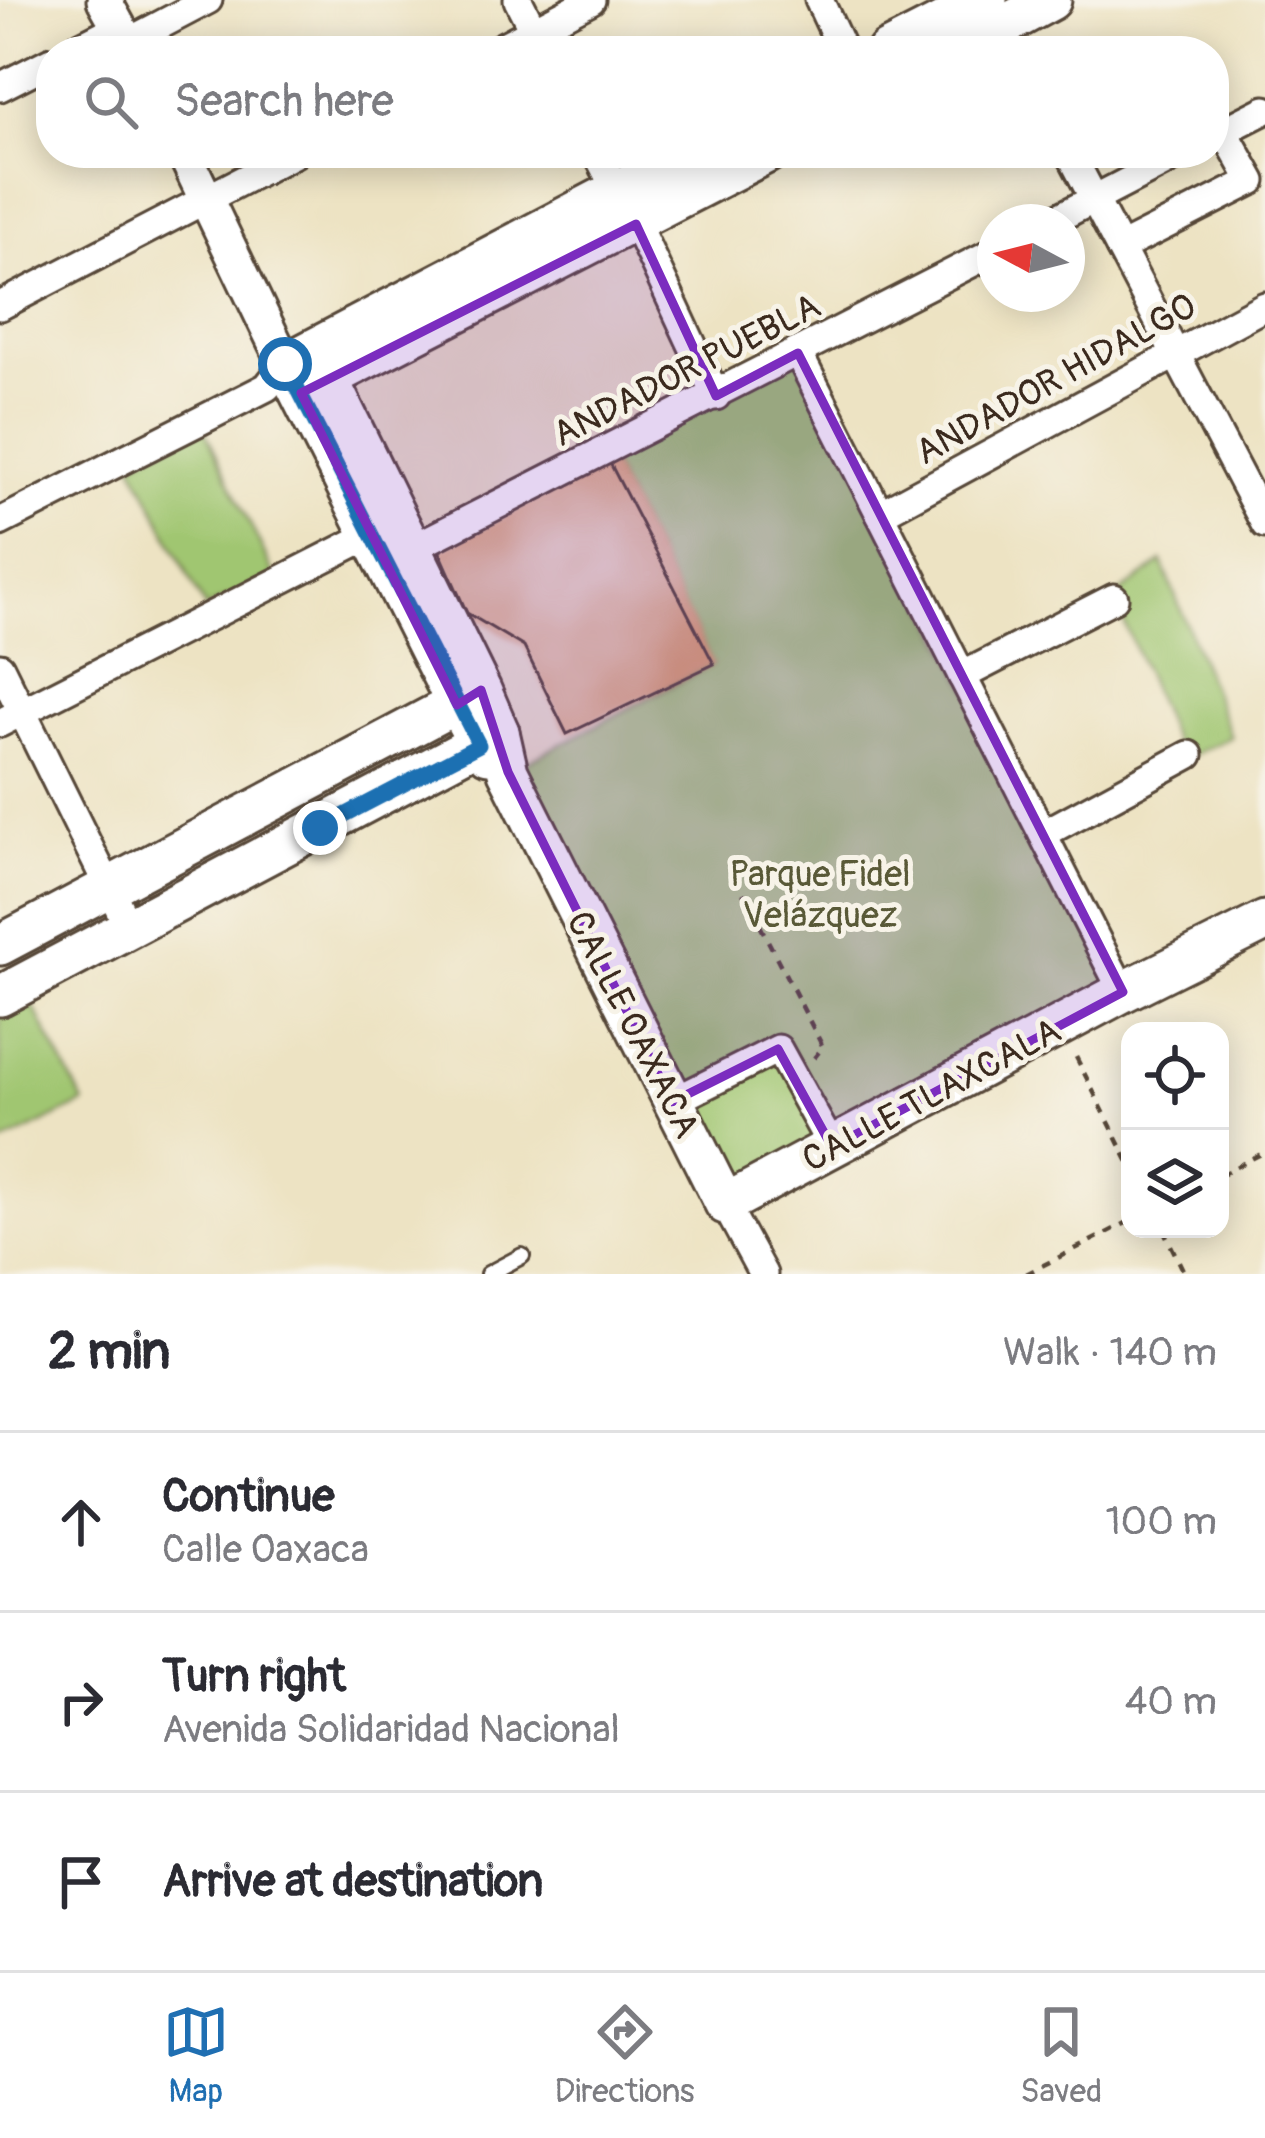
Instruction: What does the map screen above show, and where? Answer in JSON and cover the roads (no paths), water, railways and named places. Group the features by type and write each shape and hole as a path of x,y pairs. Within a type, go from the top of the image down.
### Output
{"main road":[{"path":"937,36 1016,12"},
{"path":"980,36 1016,12"},
{"path":"626,207 671,168"},
{"path":"299,374 626,207 728,168"},
{"name":"CALLE OAXACA","path":"299,374 373,534 508,772 725,1204"},
{"name":"CALLE OAXACA","path":"299,374 409,550 469,698"},
{"path":"0,944 469,698"},
{"path":"0,996 489,738"},
{"name":"CALLE TLAXCALA","path":"725,1204 1265,921"}],"street":[{"path":"120,30 208,0"},
{"path":"518,0 536,36"},
{"path":"545,36 591,0"},
{"path":"819,0 836,36"},
{"path":"0,87 36,69"},
{"path":"1229,129 1265,110"},
{"path":"1120,248 1252,181 1229,148"},
{"name":"CALLE OAXACA","path":"191,168 299,374"},
{"path":"0,306 265,168"},
{"path":"605,168 716,396"},
{"path":"1078,168 1265,523"},
{"path":"1085,205 1155,168"},
{"name":"ANDADOR PUEBLA","path":"409,550 977,260"},
{"name":"ANDADOR HIDALGO","path":"880,514 1265,306"},
{"path":"798,353 1123,992"},
{"path":"0,522 299,374"},
{"path":"11,718 373,534"},
{"path":"962,676 1114,598"},
{"path":"0,667 11,718 129,928"},
{"path":"1043,834 1189,755"},
{"path":"671,1102 778,1049 832,1147"},
{"name":"CALLE OAXACA","path":"725,1204 763,1274"}],"lane":[{"path":"488,1274 522,1256"}],"park label":[{"name":"Parque Fidel Velázquez","path":"820,894"}]}
